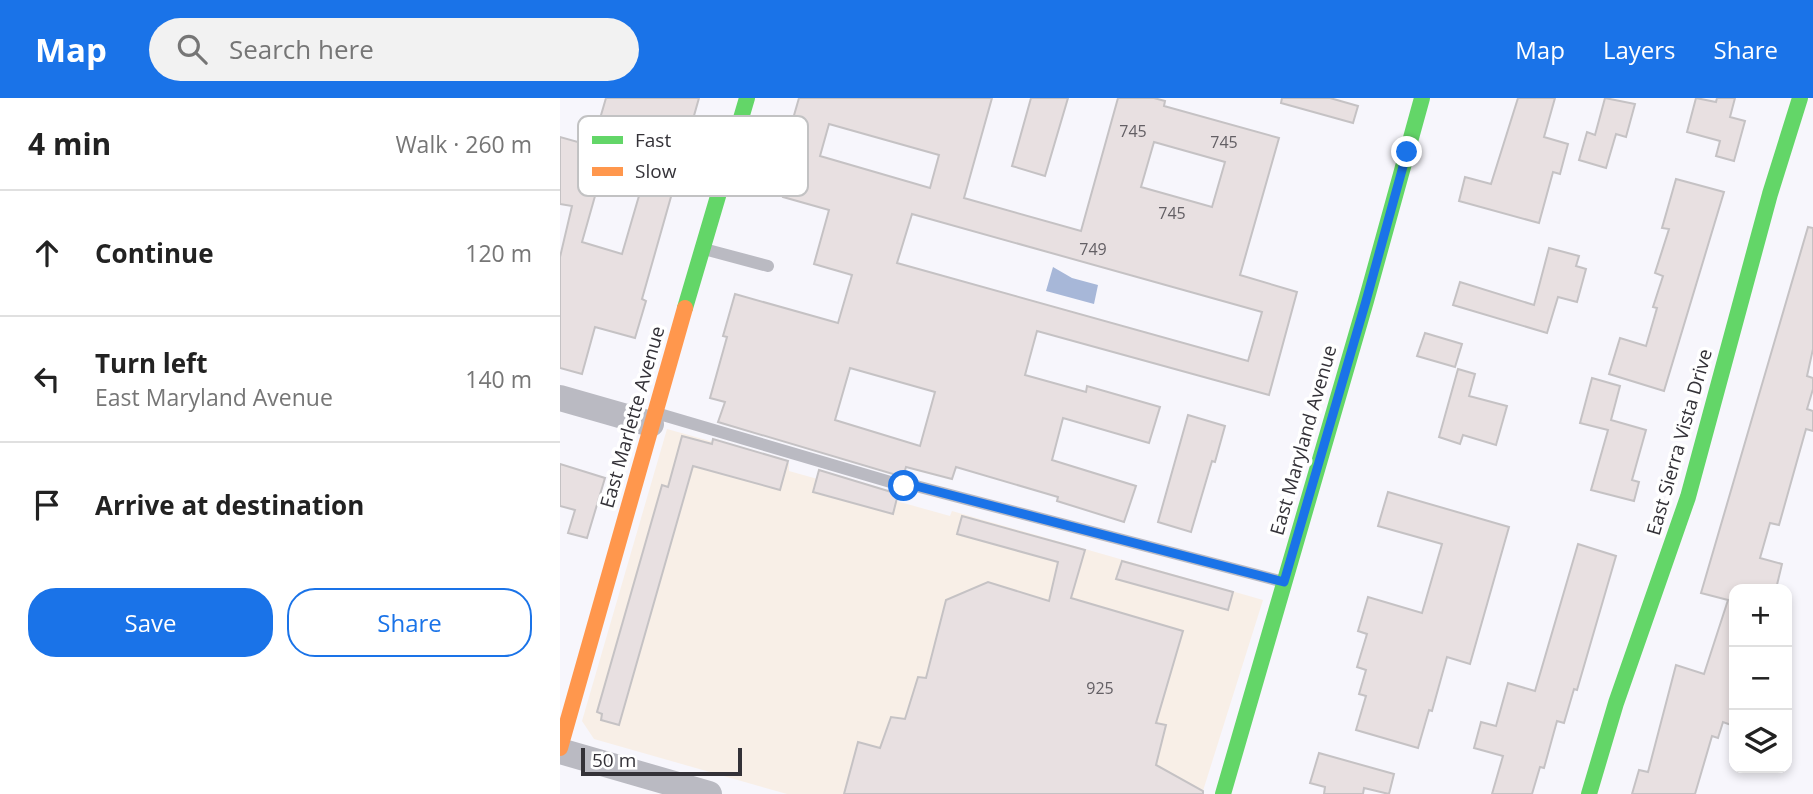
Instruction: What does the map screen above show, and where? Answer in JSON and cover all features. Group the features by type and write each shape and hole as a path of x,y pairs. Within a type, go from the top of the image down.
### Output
{"street":[{"name":"East Marlette Avenue","path":"742,116 747,98"},
{"name":"East Maryland Avenue","path":"1223,794 1422,98"},
{"name":"East Sierra Vista Drive","path":"1589,794 1616,703 1688,497 1766,207 1800,98"},
{"name":"East Marlette Avenue","path":"560,749 718,196"},
{"path":"560,398 653,418"},
{"path":"560,749 674,789 709,794"}],"lane":[{"path":"703,248 768,266"},
{"path":"653,418 904,486 916,486 1284,582"}],"shaded area":[{"path":"667,429 789,463 789,471 950,516 952,511 1263,600 1202,794 787,794 594,739 582,721"}],"water":[{"path":"1053,267 1072,278 1098,285 1094,304 1046,291"}],"building":[{"path":"606,98 699,98 694,116 601,116"},
{"path":"799,98 992,98 964,198 1081,231 1118,98 1154,98 1165,101 1164,106 1279,138 1240,275 1297,292 1269,395 1037,331 1025,375 1086,392 1087,386 1160,407 1149,443 1063,418 1052,460 1136,486 1124,522 1057,501 1058,497 956,467 952,479 906,467 903,477 718,422 725,402 710,398 727,337 723,336 735,294 838,323 852,275 814,264 829,210 783,197 808,196 808,116 794,116","holes":["829,124 939,155 930,188 820,156","1154,142 1225,162 1212,207 1141,187","912,214 1262,312 1248,361 897,263","850,368 935,392 920,446 835,420"]},
{"path":"1031,98 1068,98 1045,176 1012,166"},
{"path":"1282,98 1330,98 1358,106 1353,123 1281,103"},
{"path":"1518,98 1555,98 1544,137 1568,144 1560,174 1553,172 1539,223 1459,201 1465,177 1491,184"},
{"path":"1605,98 1635,104 1626,137 1616,134 1606,168 1579,160 1587,132 1595,135"},
{"path":"1696,98 1716,102 1717,98 1735,98 1730,117 1745,121 1734,161 1716,156 1720,141 1687,132"},
{"path":"560,137 578,142 578,196 595,196 582,242 622,254 639,196 671,196 642,299 646,301 635,338 595,327 582,374 560,368 560,257 572,206 560,204"},
{"path":"1676,179 1724,192 1664,391 1609,374 1620,338 1646,346 1657,308 1653,307 1663,276 1655,273 1669,229 1662,228"},
{"path":"1808,227 1813,228 1813,349 1807,376 1813,378 1813,389 1807,409 1813,411 1813,431 1806,429 1779,525 1770,523 1760,558 1782,564 1777,584 1729,584 1729,724 1723,722 1718,738 1712,736 1695,794 1632,794 1639,770 1648,772 1676,665 1704,674 1728,600 1701,593"},
{"path":"1549,248 1579,256 1576,266 1586,269 1577,302 1558,297 1547,333 1453,305 1460,282 1534,305"},
{"path":"1425,333 1462,344 1455,367 1417,356"},
{"path":"1458,369 1475,374 1469,396 1507,406 1496,445 1463,435 1460,444 1439,437"},
{"path":"1592,378 1620,386 1611,420 1646,430 1632,480 1639,482 1634,501 1591,490 1608,430 1580,423"},
{"path":"1188,415 1225,426 1191,532 1158,522"},
{"path":"682,436 712,444 713,439 788,461 780,490 693,466 619,725 601,720 602,714 597,712 662,485 668,487"},
{"path":"560,464 605,478 587,538 568,533 575,510 560,506"},
{"path":"819,470 898,494 893,514 813,492"},
{"path":"1388,492 1509,527 1470,664 1447,657 1432,711 1429,710 1418,748 1356,730 1366,696 1359,694 1366,670 1357,667 1367,634 1358,631 1368,597 1422,613 1442,544 1378,526"},
{"path":"962,516 1085,550 1071,598 1183,631 1156,723 1166,725 1156,765 1203,791 1203,794 844,794 858,742 880,748 891,717 905,719 918,677 926,678 946,600 988,582 1049,601 1058,562 957,534"},
{"path":"1578,544 1616,556 1577,690 1574,689 1564,723 1557,721 1544,768 1540,767 1532,794 1492,794 1503,756 1474,748 1481,722 1496,726 1508,683 1535,691"},
{"path":"1122,561 1233,592 1228,610 1116,579"},
{"path":"1319,753 1394,774 1389,794 1364,788 1363,794 1324,794 1325,787 1310,783"}],"traffic: fast":[{"path":"742,116 747,98"},
{"path":"1223,794 1422,98"},
{"path":"1589,794 1616,703 1688,497 1770,194 1800,98"},
{"path":"685,308 718,196"}],"traffic: slow":[{"path":"560,748 685,308"}],"route":[{"path":"904,486 916,486 1284,582 1407,152"}]}
